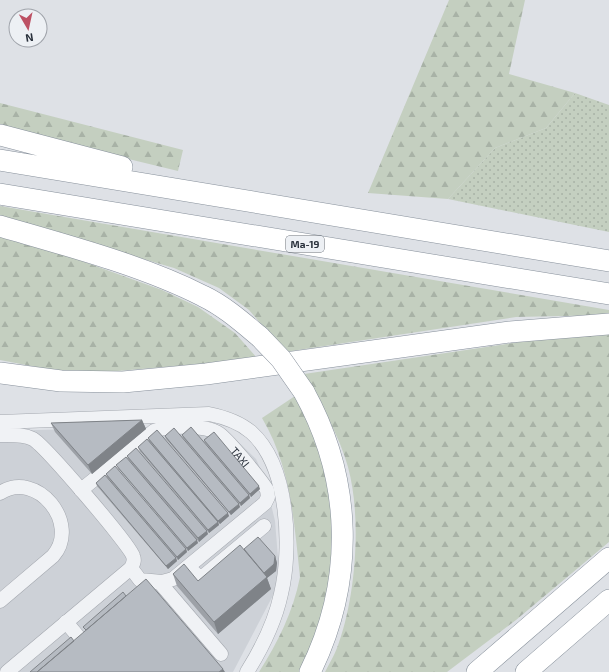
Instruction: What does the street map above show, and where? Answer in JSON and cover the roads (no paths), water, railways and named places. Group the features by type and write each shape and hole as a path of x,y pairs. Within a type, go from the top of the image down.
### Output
{"highway":[{"path":"0,135 147,174 163,186"},
{"path":"0,160 609,261"},
{"name":"Ma-19","path":"0,194 609,294"},
{"path":"0,226 73,248 174,282 204,296 230,313 260,337 281,359 304,392 328,445 336,470 343,533 338,595 320,651 310,672"},
{"path":"0,373 61,381 123,382 206,374 510,332 609,324"},
{"path":"477,672 609,558"},
{"path":"526,672 609,600"}],"street":[{"path":"0,422 209,414 231,420 251,432 265,450 278,480 284,507 287,544 284,577 276,612 264,642 247,672"},
{"name":"TAXI","path":"81,490 154,431 162,428 190,427 218,433 265,486 268,497 266,503 173,579 157,582"},
{"path":"0,435 23,436 37,442 81,490 132,553 134,561 131,568 66,622 12,670"},
{"path":"0,493 11,488 20,488 31,490 43,495 49,499 57,510 62,533 59,548 53,556 0,601"},
{"path":"188,567 196,575 205,575 264,526"},
{"path":"131,568 140,580 157,582 161,584 221,654"},
{"path":"66,622 86,646"}]}
